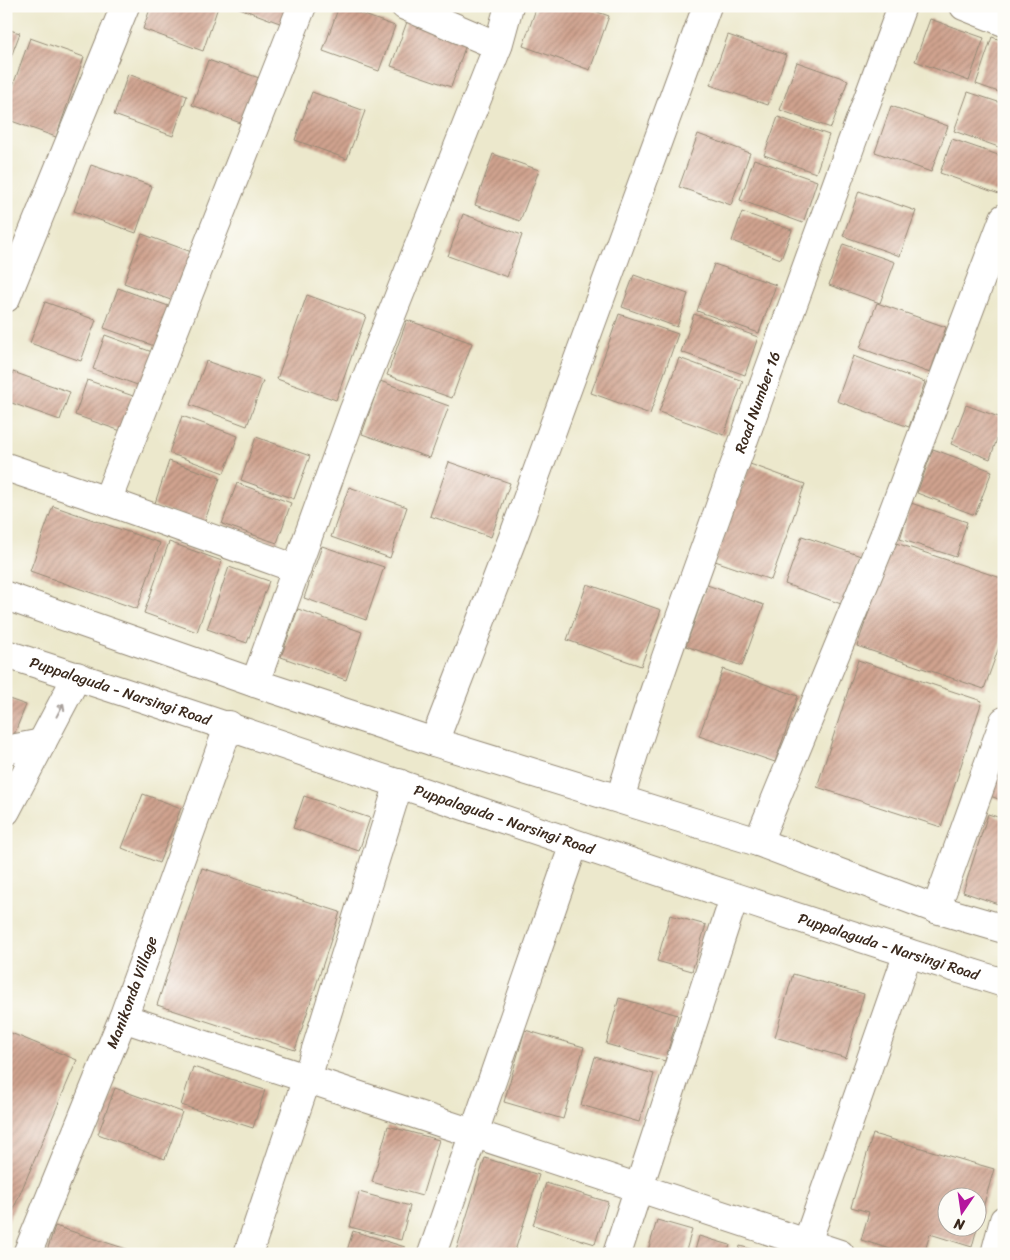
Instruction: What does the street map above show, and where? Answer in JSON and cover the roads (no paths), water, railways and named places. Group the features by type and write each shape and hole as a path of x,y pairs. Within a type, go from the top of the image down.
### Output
{"street":[{"path":"6,298 125,6"},
{"path":"107,501 302,6"},
{"path":"405,6 498,46"},
{"path":"255,683 353,412 498,46 509,6"},
{"path":"434,742 515,532 707,6"},
{"name":"Road Number 16","path":"620,799 638,737 837,180 902,6"},
{"path":"964,6 1004,22"},
{"path":"758,842 884,536 998,248 1004,218"},
{"path":"6,467 107,501 297,570"},
{"path":"6,596 255,683 434,742 758,842 936,909 1004,930"},
{"name":"Puppalaguda - Narsingi Road","path":"6,654 229,725 734,898 1004,982"},
{"path":"6,811 77,676"},
{"path":"936,909 1004,721"},
{"name":"Manikonda Village","path":"26,1254 123,1018 229,725"},
{"path":"6,750 42,743"},
{"path":"248,1254 307,1078 399,783"},
{"path":"432,1254 574,844"},
{"path":"617,1254 734,898"},
{"path":"805,1248 908,953"},
{"path":"123,1018 639,1188 805,1248 840,1254"},
{"path":"995,1254 1004,1220"}]}
